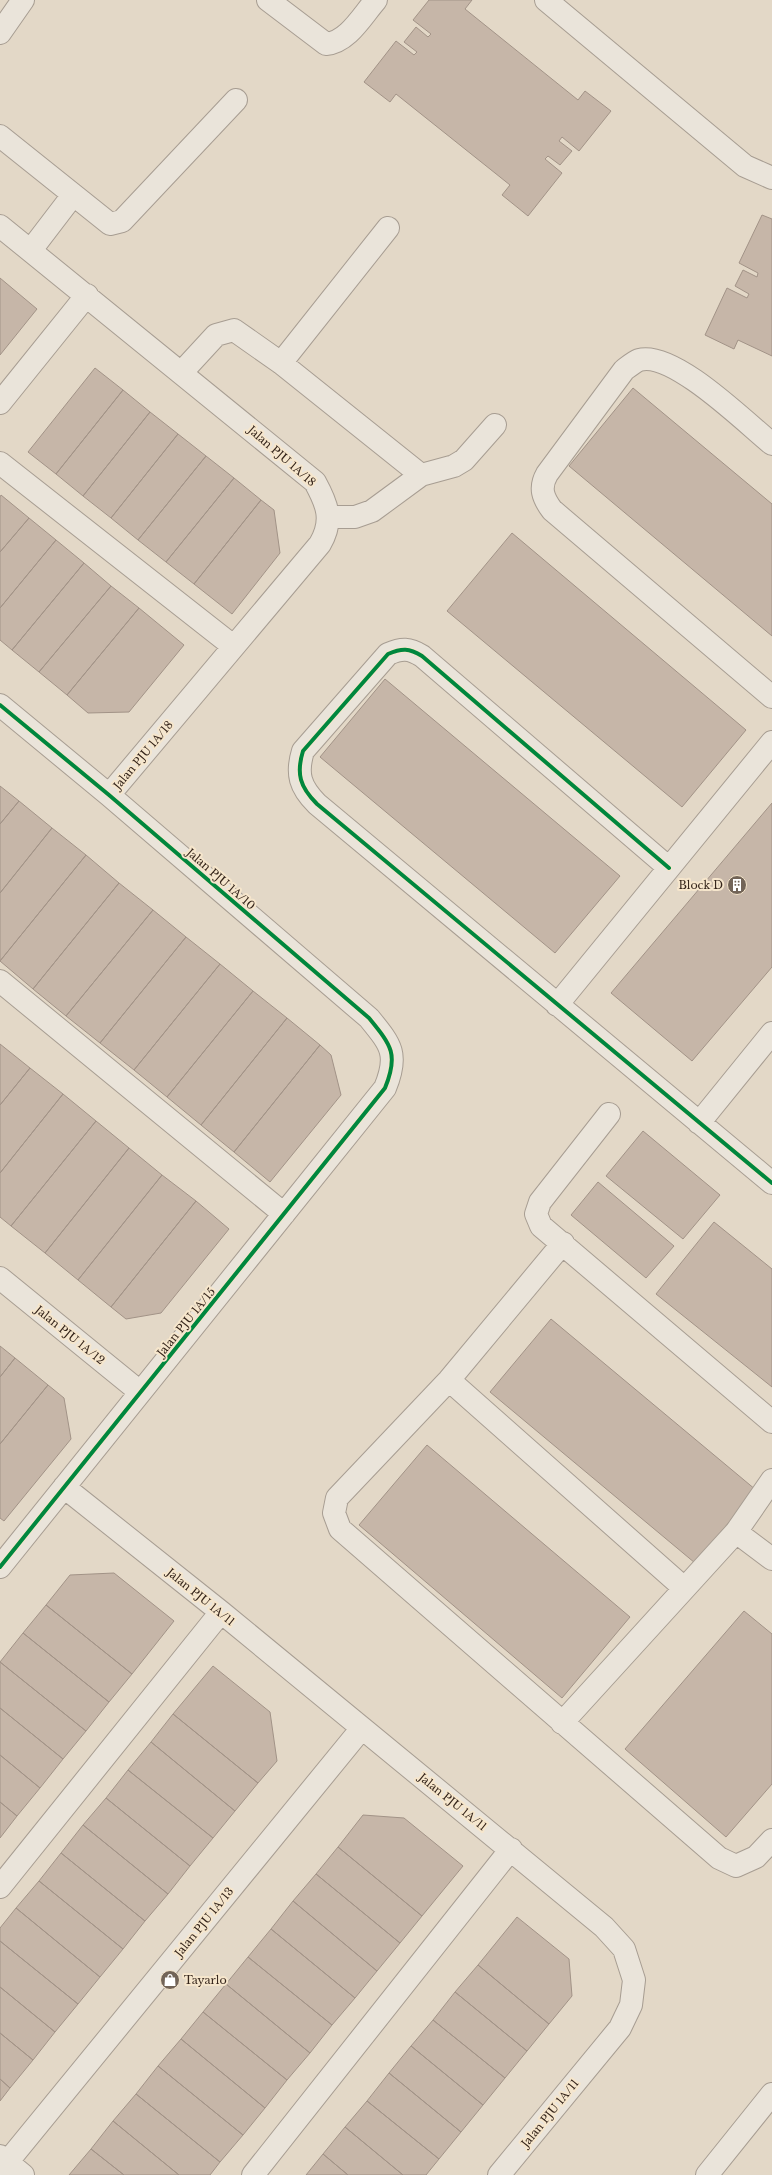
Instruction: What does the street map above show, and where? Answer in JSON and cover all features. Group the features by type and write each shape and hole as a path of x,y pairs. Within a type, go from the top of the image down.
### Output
{"street":[{"path":"0,33 23,0"},
{"path":"279,3 326,44 333,43 345,36 376,0"},
{"path":"546,0 745,166 772,178"},
{"path":"0,136 110,224 122,221 236,100"},
{"path":"31,250 73,195"},
{"name":"Jalan PJU 1A/18","path":"0,226 87,295 314,482 324,498 328,517 327,532 320,544 233,646 110,795"},
{"path":"281,363 388,228"},
{"path":"0,403 87,295"},
{"path":"181,372 216,335 234,330 281,363 421,474"},
{"path":"772,444 689,375 672,365 656,360 639,360 624,370 546,474 542,483 546,502 552,510 772,697"},
{"path":"328,517 355,517 372,511 421,474 454,466 464,460 495,425"},
{"path":"0,464 233,646"},
{"path":"668,868 422,656 405,648 388,654 303,751 299,765 300,778 305,792 317,804 772,1183"},
{"name":"Jalan PJU 1A/10","path":"0,705 110,795 369,1018 382,1034 392,1052 392,1071 385,1088"},
{"path":"557,1005 772,742"},
{"path":"0,981 284,1214"},
{"path":"699,1123 772,1033"},
{"name":"Jalan PJU 1A/15","path":"0,1567 7,1543 64,1487 385,1088"},
{"path":"609,1114 540,1202 536,1214 541,1226 563,1243 772,1422"},
{"path":"563,1243 449,1380 337,1498 334,1513 340,1529 719,1858 736,1866 756,1857 772,1840"},
{"name":"Jalan PJU 1A/12","path":"0,1278 140,1392"},
{"path":"449,1380 684,1588"},
{"path":"562,1723 736,1532 772,1480"},
{"name":"Jalan PJU 1A/11","path":"64,1487 221,1612 511,1849 604,1927 624,1949 634,1980 631,2005 620,2028 499,2175"},
{"path":"736,1532 772,1559"},
{"path":"0,1887 221,1612"},
{"name":"Jalan PJU 1A/13","path":"8,2166 362,1728"},
{"path":"253,2175 511,1849"},
{"path":"707,2175 772,2094"}],"building":[{"path":"429,0 472,0 465,9 578,100 585,91 611,111 579,151 562,137 559,141 572,151 560,165 548,156 545,159 562,173 528,216 502,195 510,185 396,94 390,102 364,82 396,41 414,55 417,52 404,42 416,27 428,37 431,34 413,20"},
{"path":"762,215 772,219 772,356 738,340 734,349 705,335 727,288 747,298 749,294 735,286 743,270 757,277 758,273 739,263"},
{"path":"0,278 37,309 0,355"},
{"path":"95,368 123,390 56,474 28,452"},
{"path":"633,388 772,504 772,636 569,466"},
{"path":"123,390 150,412 83,496 56,474"},
{"path":"150,412 178,434 111,518 83,496"},
{"path":"178,434 206,456 138,540 111,518"},
{"path":"206,456 234,478 166,562 138,540"},
{"path":"234,478 261,500 194,584 166,562"},
{"path":"1,495 29,518 0,552 0,497"},
{"path":"261,500 274,510 280,553 232,614 194,584"},
{"path":"29,518 56,540 0,608 0,552"},
{"path":"512,533 746,730 682,807 447,611"},
{"path":"56,540 84,563 12,650 0,640 0,608"},
{"path":"84,563 111,586 39,672 12,650"},
{"path":"111,586 139,608 67,695 39,672"},
{"path":"139,608 184,645 129,712 88,713 67,695"},
{"path":"385,679 620,876 555,953 320,757"},
{"path":"0,786 19,801 0,824"},
{"path":"19,801 52,828 0,893 0,824"},
{"name":"Block D","path":"772,803 772,967 692,1061 611,993"},
{"path":"52,828 86,855 0,961 0,893"},
{"path":"86,855 119,883 33,989 0,961"},
{"path":"119,883 153,910 66,1016 33,989"},
{"path":"153,910 186,937 100,1043 66,1016"},
{"path":"186,937 220,964 134,1070 100,1043"},
{"path":"220,964 253,991 167,1097 134,1070"},
{"path":"253,991 287,1018 201,1125 167,1097"},
{"path":"287,1018 320,1045 234,1152 201,1125"},
{"path":"0,1044 30,1068 0,1105"},
{"path":"320,1045 331,1055 341,1095 270,1182 234,1152"},
{"path":"30,1068 63,1094 0,1173 0,1105"},
{"path":"63,1094 96,1121 11,1226 0,1217 0,1173"},
{"path":"96,1121 129,1148 45,1253 11,1226"},
{"path":"643,1131 720,1195 683,1239 606,1176"},
{"path":"129,1148 162,1175 78,1280 45,1253"},
{"path":"162,1175 196,1201 111,1307 78,1280"},
{"path":"598,1182 674,1246 646,1278 571,1215"},
{"path":"196,1201 229,1229 161,1313 126,1319 111,1307"},
{"path":"714,1222 772,1269 772,1387 656,1294"},
{"path":"551,1319 756,1490 695,1563 490,1392"},
{"path":"0,1346 15,1358 0,1377"},
{"path":"15,1358 48,1385 0,1444 0,1377"},
{"path":"48,1385 64,1398 71,1439 4,1521 0,1518 0,1444"},
{"path":"427,1445 630,1617 562,1698 359,1525"},
{"path":"114,1573 174,1621 132,1674 46,1605 70,1575"},
{"path":"46,1605 132,1674 109,1702 23,1633"},
{"path":"744,1611 772,1634 772,1784 726,1837 625,1749"},
{"path":"23,1633 109,1702 86,1731 0,1662"},
{"path":"0,1662 86,1731 63,1759 0,1708"},
{"path":"213,1666 270,1712 277,1761 258,1783 173,1714"},
{"path":"0,1708 63,1759 40,1788 0,1755"},
{"path":"173,1714 258,1783 235,1811 151,1742"},
{"path":"151,1742 235,1811 213,1838 128,1770"},
{"path":"0,1755 40,1788 17,1816 0,1802"},
{"path":"128,1770 213,1838 190,1866 106,1798"},
{"path":"106,1798 190,1866 168,1894 83,1825"},
{"path":"0,1802 17,1816 0,1838"},
{"path":"363,1815 404,1818 463,1866 422,1916 338,1847"},
{"path":"83,1825 168,1894 145,1921 61,1853"},
{"path":"338,1847 422,1916 400,1943 316,1874"},
{"path":"61,1853 145,1921 123,1949 39,1881"},
{"path":"316,1874 400,1943 377,1971 293,1901"},
{"path":"39,1881 123,1949 100,1977 16,1908"},
{"path":"293,1901 377,1971 355,1998 271,1929"},
{"path":"16,1908 100,1977 78,2004 0,1941 0,1928"},
{"path":"517,1917 569,1959 572,1996 549,2024 478,1965"},
{"path":"271,1929 355,1998 332,2025 248,1957"},
{"path":"0,1941 78,2004 55,2032 0,1987"},
{"path":"248,1957 332,2025 310,2053 226,1984"},
{"path":"478,1965 549,2024 527,2051 455,1992"},
{"path":"226,1984 310,2053 287,2080 203,2012"},
{"path":"0,1987 55,2032 33,2060 0,2033"},
{"path":"455,1992 527,2051 505,2078 433,2020"},
{"path":"203,2012 287,2080 265,2108 181,2039"},
{"path":"433,2020 505,2078 483,2105 411,2046"},
{"path":"0,2033 33,2060 10,2088 0,2079"},
{"path":"181,2039 265,2108 243,2135 158,2066"},
{"path":"411,2046 483,2105 461,2132 389,2073"},
{"path":"158,2066 243,2135 220,2162 136,2094"},
{"path":"389,2073 461,2132 439,2159 367,2101"},
{"path":"0,2079 10,2088 0,2101"},
{"path":"136,2094 220,2162 210,2175 179,2175 113,2121"},
{"path":"367,2101 439,2159 426,2175 403,2175 345,2127"},
{"path":"113,2121 179,2175 124,2175 91,2149"},
{"path":"345,2127 403,2175 348,2175 323,2154"},
{"path":"91,2149 124,2175 69,2175"},
{"path":"323,2154 348,2175 306,2175"}],"cycle path":[{"path":"669,868 422,656 413,651 401,650 388,654 303,751 300,767 301,780 303,786 317,804 772,1183"},
{"path":"0,705 109,795 369,1018 383,1036 392,1058 392,1067 385,1088 0,1567"}],"place":[{"name":"Block D","path":"737,885"},
{"name":"Tayarlo","path":"170,1980"}]}
